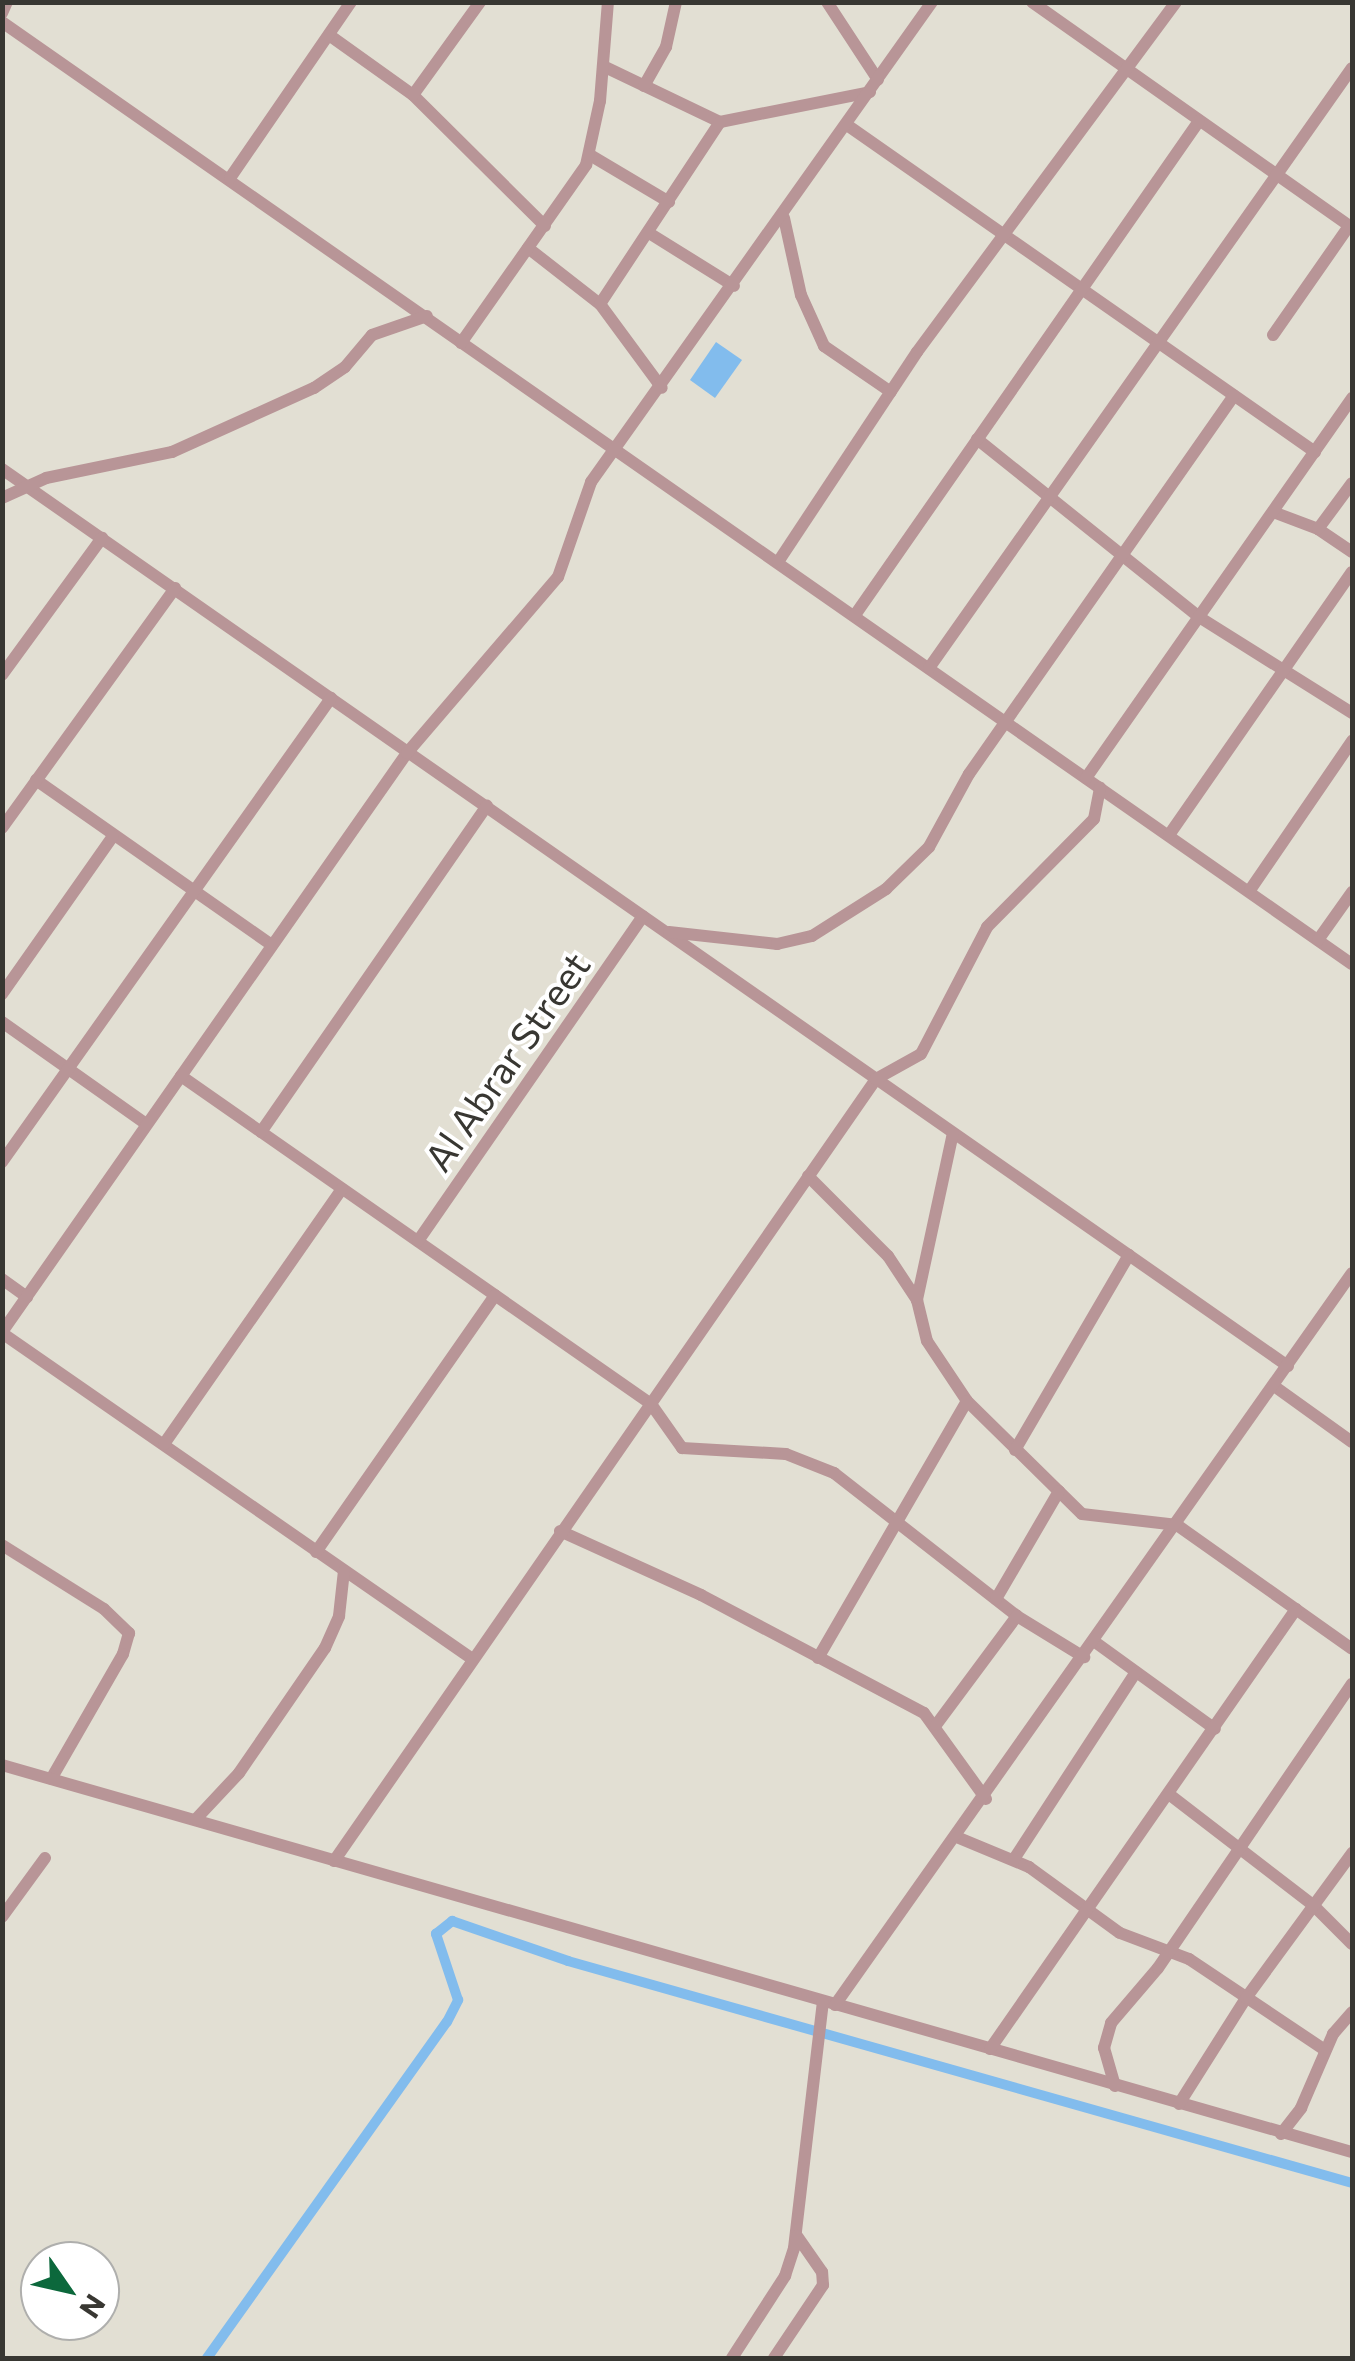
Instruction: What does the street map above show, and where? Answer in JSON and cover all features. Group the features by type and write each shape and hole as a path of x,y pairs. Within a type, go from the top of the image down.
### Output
{"street":[{"path":"2,12 7,2"},
{"path":"230,178 351,2"},
{"path":"412,95 480,2"},
{"path":"461,342 545,226 590,155 608,2"},
{"path":"644,86 666,47 677,2 688,2"},
{"path":"827,2 874,86"},
{"path":"471,1658 2,1333 406,753 558,577 577,510 932,2"},
{"path":"1032,2 1351,227 1273,336"},
{"path":"778,562 891,392 1176,2"},
{"path":"2,22 1352,964"},
{"path":"329,35 412,95 545,226"},
{"path":"603,66 720,122 874,86"},
{"path":"929,668 1156,345 1280,178 1352,68"},
{"path":"855,616 1199,121"},
{"path":"600,304 720,122"},
{"path":"847,125 1080,294 1314,452"},
{"path":"590,155 669,202"},
{"path":"784,218 801,294 824,346 891,392"},
{"path":"649,233 734,286"},
{"path":"528,248 600,304 662,388"},
{"path":"2,498 26,485 172,452 314,388 344,367 372,334 426,316"},
{"path":"662,930 777,944 845,919 930,846 1004,721 1234,396"},
{"path":"1086,778 1352,398"},
{"path":"977,439 1199,617 1352,714"},
{"path":"2,469 1288,1366"},
{"path":"1318,529 1352,483"},
{"path":"1273,512 1318,529 1352,552"},
{"path":"2,675 102,538"},
{"path":"1169,835 1352,572"},
{"path":"4,824 175,588"},
{"path":"2,1162 331,698"},
{"path":"1250,890 1352,741"},
{"path":"36,780 272,945"},
{"path":"334,1860 876,1079 921,1054 986,927 1094,819 1100,788"},
{"path":"260,1132 488,806"},
{"path":"2,994 113,836"},
{"path":"1318,940 1352,892"},
{"name":"Al Abrar Street","path":"418,1241 643,916"},
{"path":"2,1022 146,1124"},
{"path":"181,1076 651,1404 682,1448 807,1459 894,1519 1017,1616 1084,1658"},
{"path":"916,1300 953,1133"},
{"path":"808,1176 888,1256 916,1300 926,1342 966,1401 1082,1514 1177,1525 1352,1648"},
{"path":"164,1444 342,1189"},
{"path":"1015,1450 1129,1255"},
{"path":"732,2358 784,2276 797,2236 816,2042 829,2004 959,1838 1352,1273"},
{"path":"2,1279 26,1298"},
{"path":"316,1552 495,1295"},
{"path":"1274,1386 1352,1442"},
{"path":"818,1658 894,1519 966,1401"},
{"path":"996,1600 1059,1492"},
{"path":"560,1531 702,1595 936,1725 986,1799"},
{"path":"2,1545 104,1609 128,1633 123,1654 50,1778"},
{"path":"196,1819 238,1773 326,1648 339,1616 344,1572"},
{"path":"990,2049 1085,1906 1170,1795 1296,1609"},
{"path":"936,1725 1017,1616"},
{"path":"1095,1642 1214,1729"},
{"path":"1014,1860 1136,1672"},
{"path":"1115,2086 1106,2035 1240,1852 1352,1684"},
{"path":"2,1765 1352,2152"},
{"path":"1170,1795 1313,1905 1352,1944"},
{"path":"959,1838 1014,1860 1120,1933 1167,1950 1325,2050"},
{"path":"1178,2104 1246,1998 1352,1853"},
{"path":"2,1916 46,1858"},
{"path":"1280,2134 1301,2108 1325,2050 1352,2012"},
{"path":"774,2358 824,2285 822,2272 797,2236"}],"water":[{"path":"716,342 742,360 715,398 690,380"}],"waterway":[{"path":"207,2358 447,2022 458,2000 436,1934 452,1921 568,1961 1352,2183"}]}
